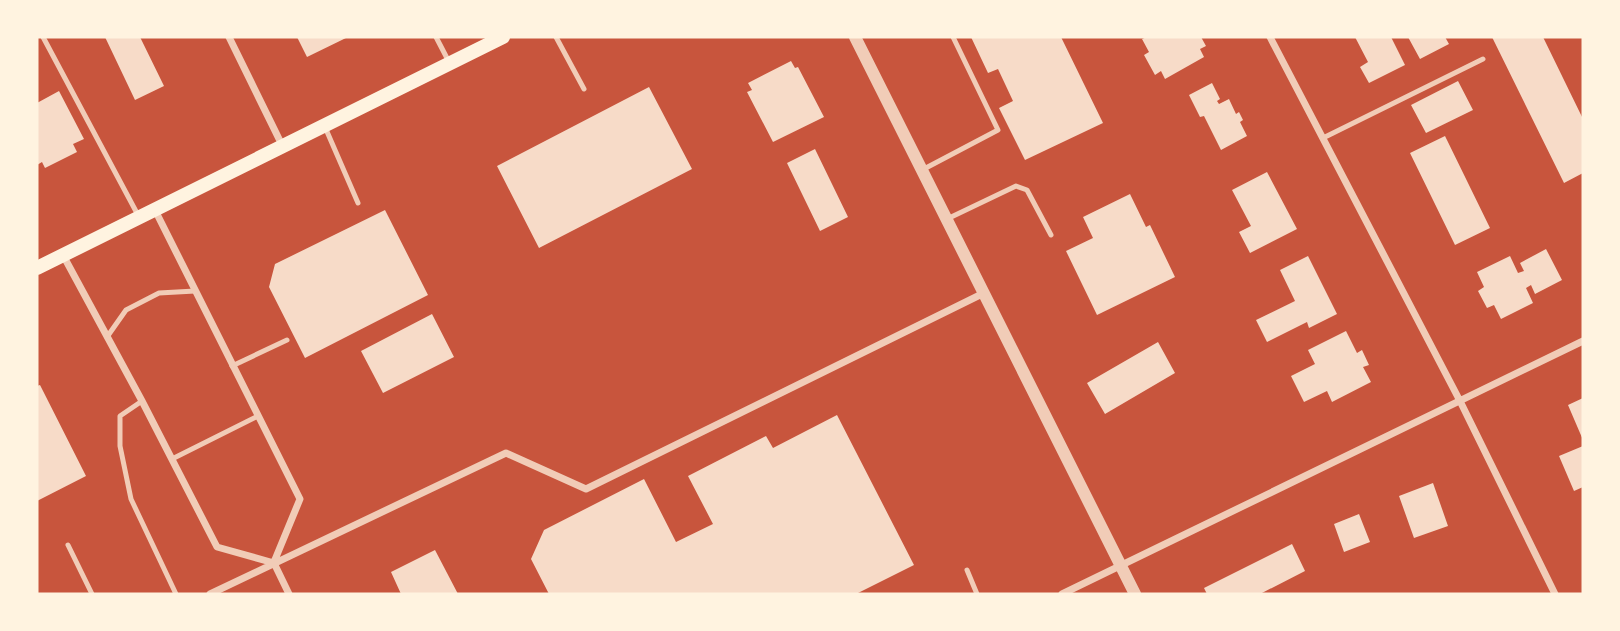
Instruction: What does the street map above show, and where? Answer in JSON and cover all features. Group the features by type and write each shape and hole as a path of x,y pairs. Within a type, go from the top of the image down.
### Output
{"main road":[{"path":"37,268 449,63 485,41 503,37"}],"street":[{"path":"229,37 282,145"},
{"path":"855,37 1135,594"},
{"path":"1269,37 1460,401 1555,594"},
{"path":"155,210 300,499 274,563 289,594"},
{"path":"63,254 217,547 274,563"},
{"path":"210,594 506,453 586,489 985,293"},
{"path":"1062,594 1583,341"}],"lane":[{"path":"43,37 139,217"},
{"path":"436,37 449,63"},
{"path":"556,37 584,89"},
{"path":"922,170 998,130 953,37"},
{"path":"1323,138 1483,59"},
{"path":"324,125 358,204"},
{"path":"947,219 1016,186 1027,190 1051,235"},
{"path":"107,337 127,310 159,293 195,291"},
{"path":"232,366 287,340"},
{"path":"142,401 120,416 120,446 131,499 176,594"},
{"path":"172,459 258,416"},
{"path":"68,545 92,594"},
{"path":"967,570 977,594"}],"building":[{"path":"105,37 140,37 164,86 135,100"},
{"path":"297,37 348,37 307,57"},
{"path":"971,37 1061,37 1103,123 1025,160 999,108 1013,101 998,69 988,73"},
{"path":"1201,37 1206,46 1200,49 1204,57 1165,79 1161,71 1155,75 1144,55 1149,52 1142,39"},
{"path":"1355,37 1391,37 1405,65 1369,83 1360,67 1368,62"},
{"path":"1408,37 1445,37 1449,44 1420,59"},
{"path":"1492,37 1543,37 1583,119 1583,173 1564,183"},
{"path":"791,61 795,68 798,67 824,117 773,142 747,92 752,90 748,83"},
{"path":"1458,81 1473,110 1426,133 1411,105"},
{"path":"1212,83 1220,99 1217,101 1219,104 1229,99 1236,114 1239,112 1243,120 1240,122 1247,136 1221,150 1204,116 1200,117 1189,95"},
{"path":"649,87 692,169 539,248 497,166"},
{"path":"59,91 84,139 73,144 77,152 45,168 42,162 37,165 37,103"},
{"path":"1445,136 1490,228 1455,245 1410,153"},
{"path":"815,149 848,217 820,231 787,163"},
{"path":"1267,172 1297,229 1250,253 1239,232 1251,226 1232,190"},
{"path":"1130,194 1146,227 1150,225 1175,277 1097,315 1066,251 1093,238 1083,217"},
{"path":"385,210 428,295 305,358 269,287 275,264"},
{"path":"1546,249 1562,280 1535,294 1531,285 1526,288 1533,303 1501,319 1494,305 1487,308 1478,291 1484,287 1477,272 1510,256 1518,273 1524,271 1520,263"},
{"path":"1308,256 1337,314 1309,328 1307,322 1267,342 1256,320 1295,301 1280,270"},
{"path":"432,314 454,357 383,393 361,351"},
{"path":"1346,331 1357,353 1362,350 1369,365 1363,367 1371,382 1332,402 1327,391 1304,402 1291,376 1315,364 1308,350"},
{"path":"1158,342 1175,373 1105,414 1087,383"},
{"path":"40,385 86,476 37,501 37,386"},
{"path":"1583,398 1583,440 1568,405"},
{"path":"837,415 914,565 856,594 549,594 531,559 544,530 644,479 676,542 713,524 688,476 766,436 773,448"},
{"path":"1583,446 1583,487 1574,491 1559,456"},
{"path":"1433,483 1448,526 1414,538 1399,496"},
{"path":"1359,514 1370,542 1344,552 1334,524"},
{"path":"1292,544 1305,571 1260,594 1207,594 1204,588"},
{"path":"435,550 458,594 401,594 391,572"}]}
